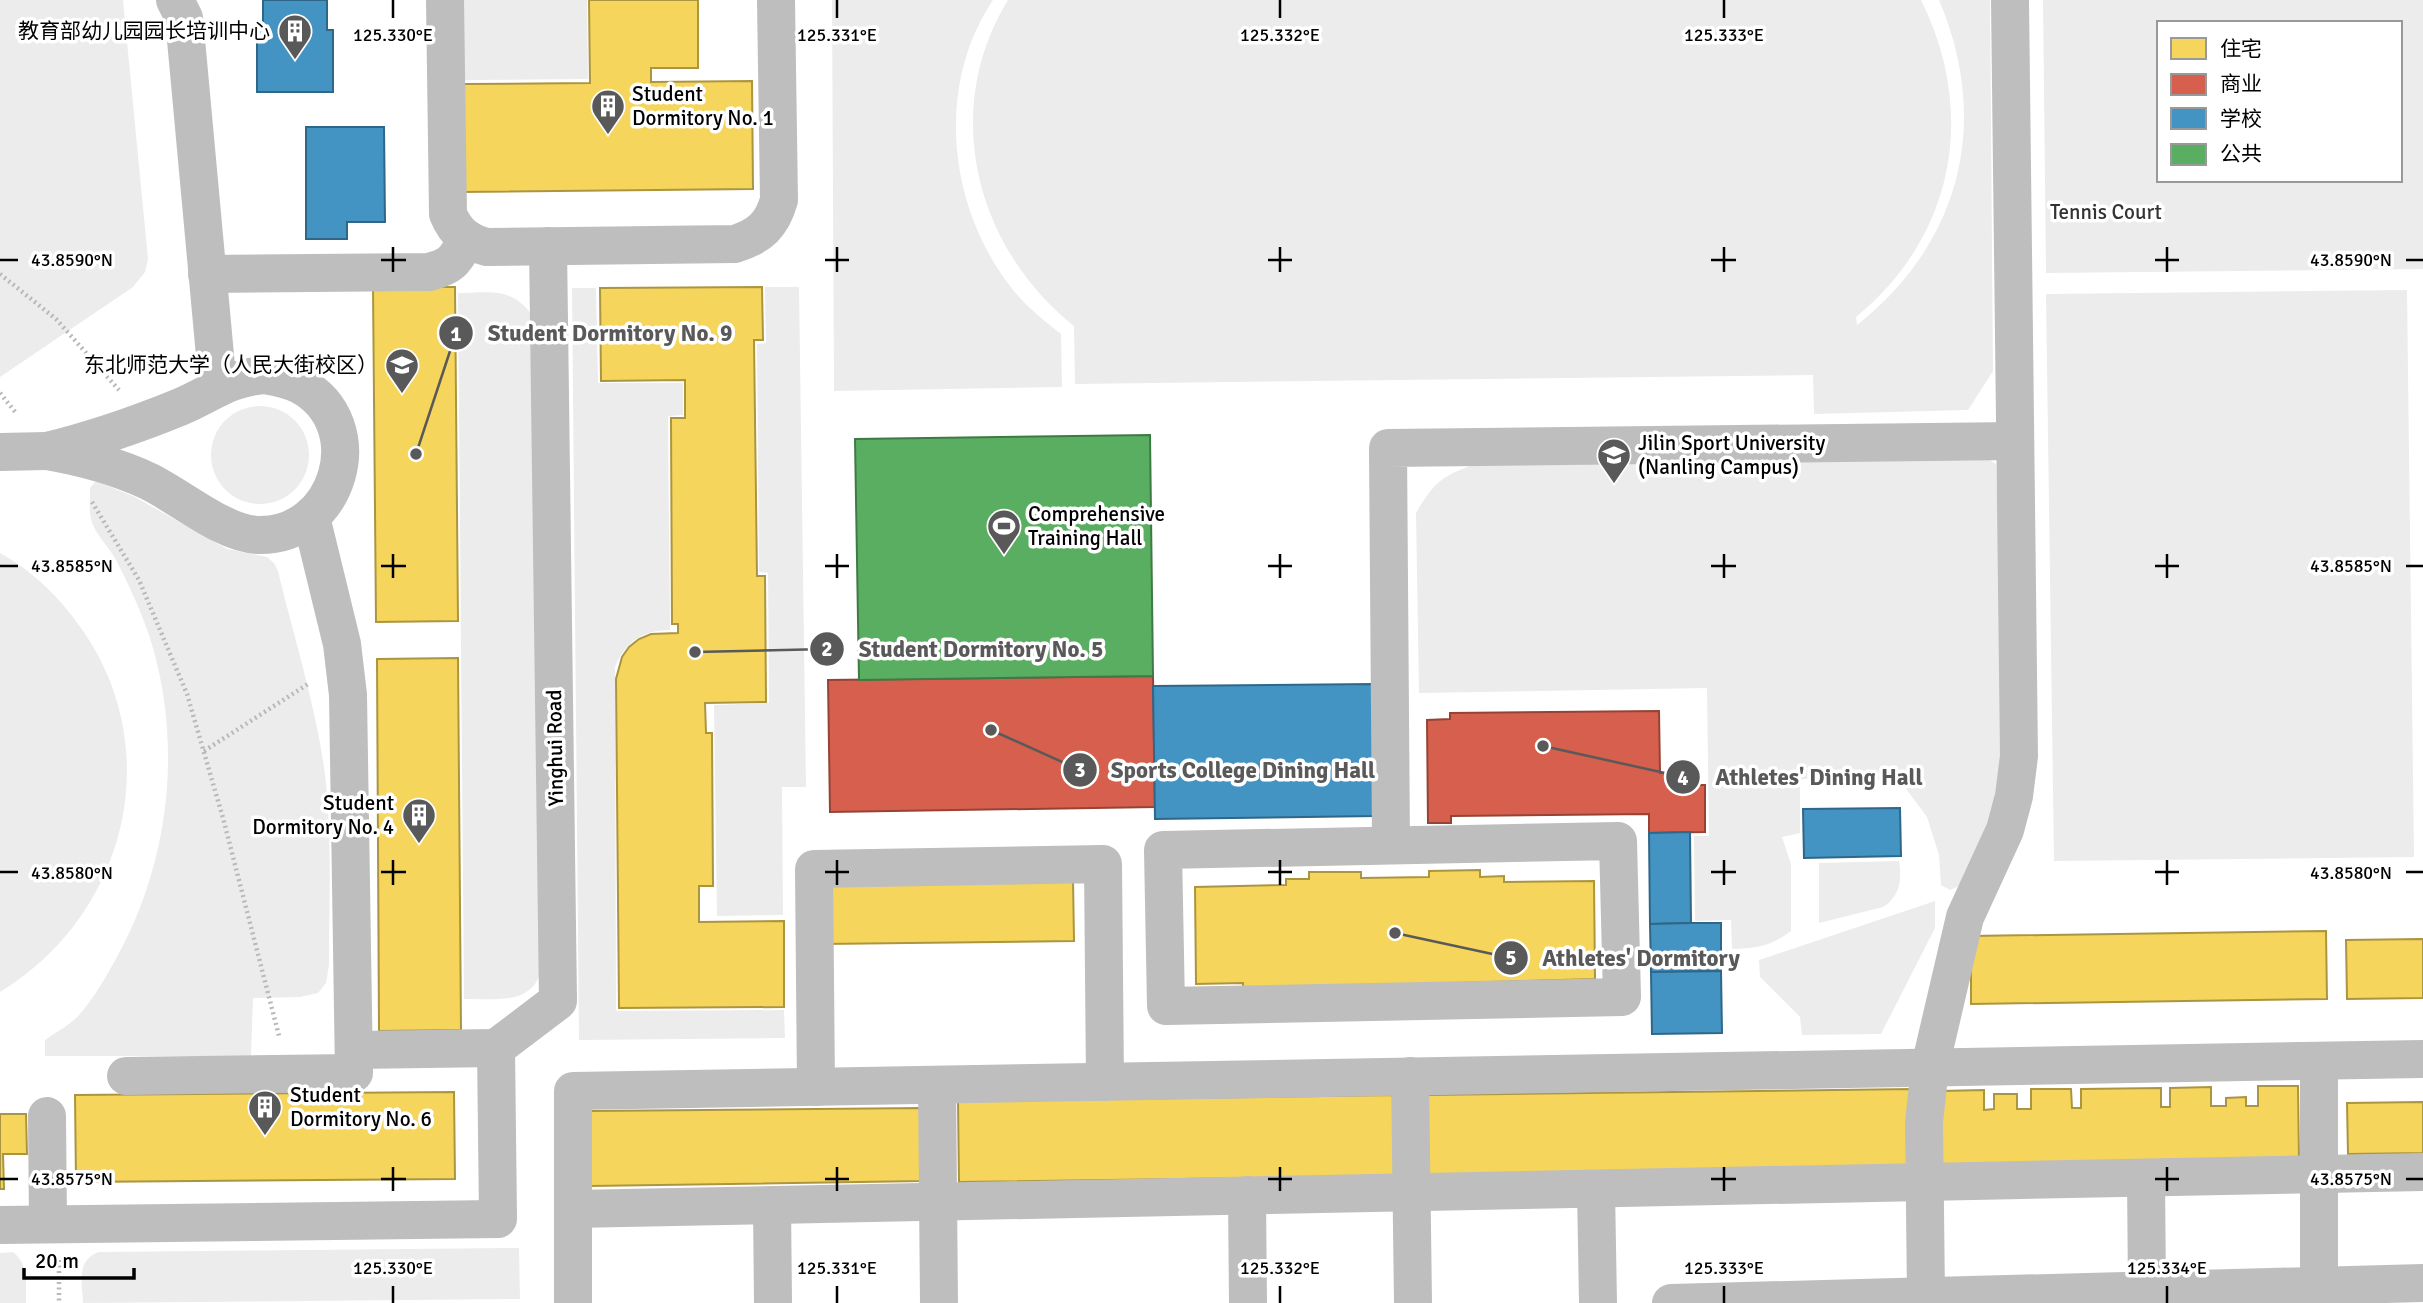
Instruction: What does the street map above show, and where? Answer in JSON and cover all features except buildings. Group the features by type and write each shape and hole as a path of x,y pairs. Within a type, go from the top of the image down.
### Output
{"street":[{"path":"175,0 184,18 218,388"},
{"path":"445,0 447,204 452,224 467,239 487,247 735,244 751,239 765,229 779,200 776,0"},
{"path":"1926,1296 1924,1122 1930,1067 1965,917 2005,830 2014,796 2019,756 2010,0"},
{"path":"207,274 429,272 446,268 455,261 467,239"},
{"name":"Yinghui Road","path":"496,1048 558,1001 548,246"},
{"path":"0,452 47,451 81,457 138,477 237,532 257,535 276,534 311,517 329,495 339,468 340,449 337,430 316,397 301,386 264,375 244,377 147,421 81,443 47,451"},
{"path":"1391,845 1388,448 2015,441"},
{"path":"126,1076 354,1073 348,695 342,645 311,517"},
{"path":"1618,841 1622,997 1166,1006 1163,850 1391,845 1618,841"},
{"path":"816,1087 814,869 1103,864 1105,1082"},
{"path":"0,1225 498,1219 496,1048 354,1049"},
{"path":"573,1303 573,1091 2423,1059"},
{"path":"2319,1060 2319,1285"},
{"path":"1410,1076 1413,1303"},
{"path":"937,1085 939,1303"},
{"path":"47,1116 48,1224"},
{"path":"573,1209 2423,1172"},
{"path":"2146,1178 2147,1290"},
{"path":"1596,1189 1598,1303"},
{"path":"1247,1195 1248,1303"},
{"path":"772,1205 773,1303"},
{"path":"1671,1303 2423,1283"}],"path":[{"path":"0,274 56,319 147,421"},
{"path":"88,497 96,506 139,580 187,694 289,1074"},
{"path":"204,751 344,660"}],"green space":[{"path":"0,0 123,0 148,259 145,272 133,287 0,377"},
{"path":"464,0 587,0 588,79 464,80"},
{"path":"832,0 993,0 975,33 963,69 957,105 956,143 962,180 972,216 987,250 1007,282 1026,304 1061,334 1062,387 834,391"},
{"path":"1008,0 1921,0 1938,42 1948,85 1951,128 1947,170 1935,211 1916,249 1890,285 1856,317 1857,325 1893,292 1921,257 1942,218 1956,177 1963,135 1963,91 1955,46 1939,0 1990,0 1993,371 1968,410 1814,414 1813,375 1075,384 1074,326 1040,294 1013,258 992,218 979,175 973,131 976,87 987,43"},
{"name":"Tennis Court","path":"2043,0 2423,0 2423,269 2046,273"},
{"path":"765,287 799,287 806,787 782,787 783,915 717,916 714,705 769,703 768,573 759,572 757,344 766,343"},
{"path":"572,288 596,288 598,383 683,383 683,415 668,416 670,630 651,632 636,639 624,651 615,667 616,1011 784,1010 785,1038 579,1040"},
{"path":"2407,290 2414,857 2054,861 2046,294"},
{"path":"489,292 507,295 531,314 540,974 535,984 519,996 497,999 464,999 458,293"},
{"path":"260,406 279,410 295,420 305,436 309,455 305,474 295,490 279,500 260,504 241,500 225,490 215,474 211,455 215,436 225,420 241,410"},
{"path":"1988,459 1996,464 2004,720 1995,815 1964,884 1950,890 1941,885 1939,855 1927,817 1901,782 1803,779 1800,785 1800,833 1782,837 1791,864 1791,931 1763,946 1732,949 1731,920 1695,921 1694,836 1709,836 1707,688 1419,693 1416,513 1436,485 1458,471 1481,462"},
{"path":"96,481 135,497 227,549 267,557 278,571 323,758 330,852 329,965 326,983 318,993 300,997 253,998 251,1056 45,1056 45,1040 75,1019 90,1002 113,965 135,920 149,881 166,801 166,719 160,678 150,638 134,598 116,560 93,524 90,488"},
{"path":"0,553 45,586 81,628 108,676 123,726 127,777 120,827 104,876 78,920 43,960 0,992"},
{"path":"1899,861 1898,887 1889,903 1883,907 1819,923 1819,863"},
{"path":"1935,901 1935,928 1881,1034 1802,1035 1800,1017 1760,977 1759,960"},
{"path":"519,1248 520,1299 83,1303 84,1266 87,1260 99,1252"},
{"path":"13,1252 24,1269 26,1303 0,1303 0,1253"}],"place":[{"name":"教育部幼儿园园长培训中心","path":"295,61"},
{"name":"Student Dormitory No. 1","path":"608,136"},
{"name":"东北师范大学（人民大街校区）","path":"402,395"},
{"name":"Student Dormitory No. 9","path":"416,454"},
{"name":"Jilin Sport University (Nanling Campus)","path":"1614,485"},
{"name":"Comprehensive Training Hall","path":"1004,556"},
{"name":"Student Dormitory No. 5","path":"695,652"},
{"name":"Sports College Dining Hall","path":"991,730"},
{"name":"Athletes' Dining Hall","path":"1543,746"},
{"name":"Student Dormitory No. 4","path":"419,845"},
{"name":"Athletes' Dormitory","path":"1395,933"},
{"name":"Student Dormitory No. 6","path":"265,1137"}]}
